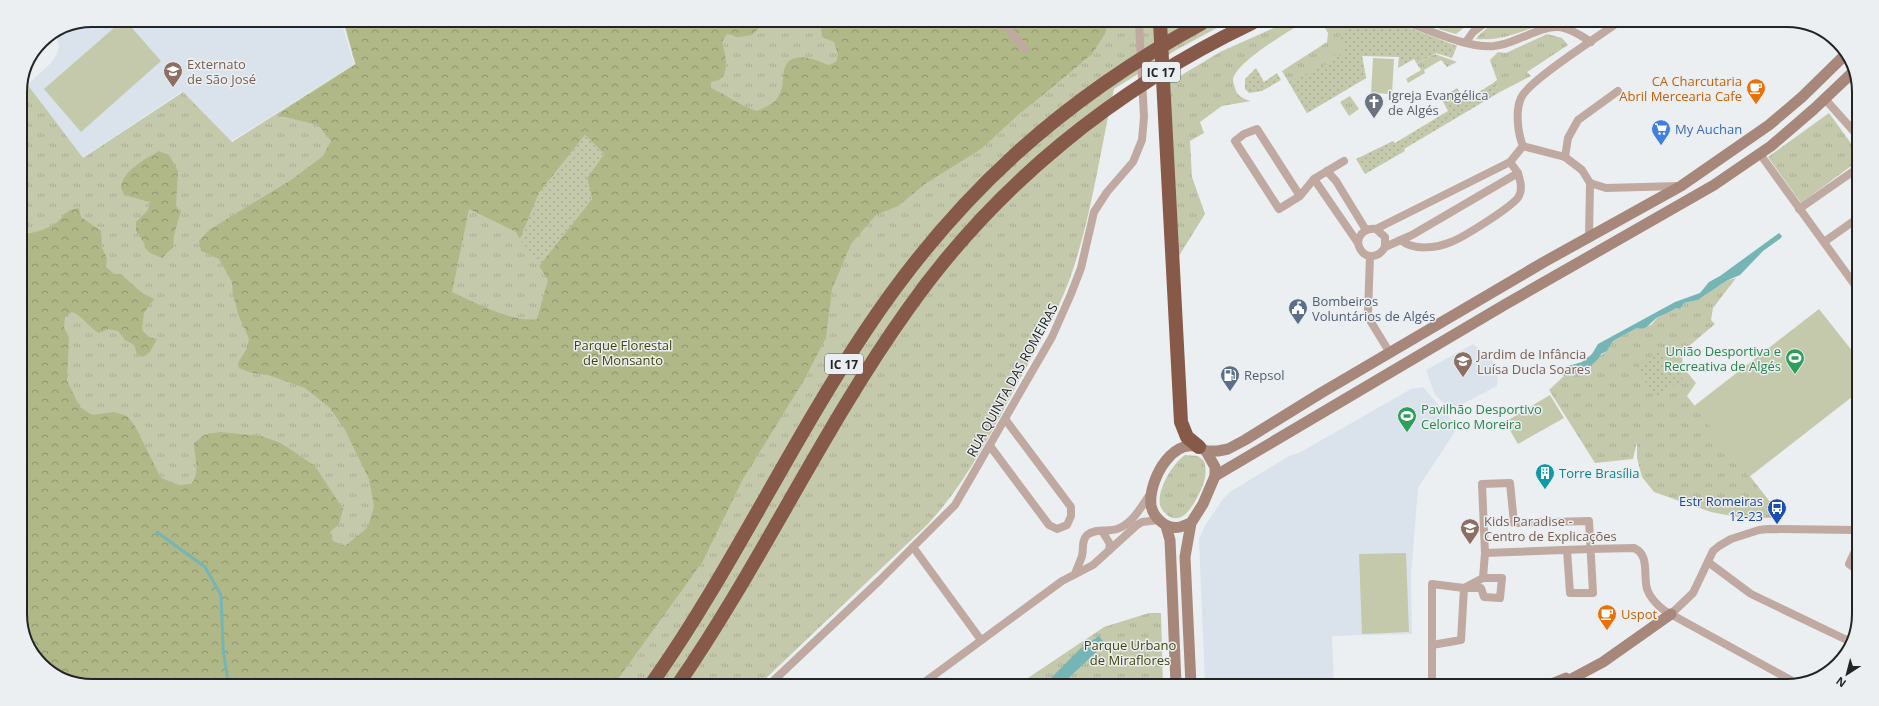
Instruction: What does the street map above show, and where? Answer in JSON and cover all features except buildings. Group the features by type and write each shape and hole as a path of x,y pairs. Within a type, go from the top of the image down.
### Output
{"highway":[{"path":"1160,27 1181,422 1187,437 1203,449"},
{"name":"IC 17","path":"655,679 714,588 842,367 902,279 945,225 984,183 1034,136 1092,90 1159,46 1193,27"},
{"name":"IC 17","path":"682,679 725,614 860,380 922,289 967,234 1005,194 1058,146 1107,108 1150,78 1244,27"}],"street":[{"path":"1005,27 1026,49"},
{"name":"RUA QUINTA DAS ROMEIRAS","path":"775,679 955,505 990,446 1058,324 1083,260 1087,236 1094,212 1107,192 1133,162 1140,148 1144,117 1139,27"},
{"path":"1421,27 1479,46 1495,46 1550,27"},
{"path":"1466,42 1473,32 1480,27"},
{"path":"1564,27 1573,30 1591,42"},
{"path":"1523,146 1520,138 1518,109 1521,97 1538,79 1613,27"},
{"path":"1075,574 1082,556 1084,540 1093,532 1116,530 1128,523 1151,494 1160,471 1170,454 1182,446 1218,451 1228,449 1589,237 1681,186 1769,125 1802,97 1842,58"},
{"path":"1215,476 1506,304 1714,186 1760,154 1825,99 1850,75"},
{"path":"1565,157 1568,138 1572,127 1578,120 1618,91"},
{"path":"1825,99 1851,127"},
{"path":"1300,196 1257,129 1244,134 1235,141 1279,209 1300,196 1314,179 1344,161"},
{"path":"1523,146 1565,157 1582,170 1590,183 1589,237"},
{"path":"1358,243 1361,234 1366,230 1376,229 1510,162 1523,146"},
{"path":"1760,154 1852,280"},
{"path":"1401,240 1406,245 1432,247 1452,242 1506,209 1519,197 1522,187 1518,173 1510,162"},
{"path":"1326,171 1336,181 1366,230"},
{"path":"1799,209 1852,172"},
{"path":"1314,179 1358,243 1363,253 1370,256 1380,254 1385,248 1518,173"},
{"path":"1590,183 1606,188 1681,186"},
{"path":"1824,242 1852,222"},
{"path":"1376,229 1385,237 1385,248"},
{"path":"1370,256 1368,313 1371,322 1390,353"},
{"path":"1349,377 1358,392"},
{"path":"1321,393 1330,408"},
{"path":"990,446 1049,525 1057,529 1067,525 1071,516 1071,507 1005,419"},
{"path":"1191,679 1185,557 1191,523 1203,504 1215,476 1215,467 1203,449"},
{"path":"1483,578 1485,553 1482,484 1510,483 1514,523 1588,521 1593,593 1570,594 1567,550"},
{"path":"1151,494 1151,506 1163,523 1170,540 1176,679"},
{"path":"929,679 1075,574 1093,565 1142,522 1163,523 1179,528 1191,523"},
{"path":"1572,679 1614,655 1671,614 1692,593 1713,551 1724,542 1759,530 1784,528 1852,530"},
{"path":"1102,531 1110,544 1109,550"},
{"path":"913,547 981,640"},
{"path":"1485,553 1590,549 1638,549 1644,561 1646,585 1649,595 1657,605 1788,679"},
{"path":"1852,558 1849,564 1852,566"},
{"path":"1708,562 1751,594 1846,640"},
{"path":"1432,679 1432,584 1464,588 1481,588 1484,596 1500,598 1502,578 1483,578 1464,588"},
{"path":"1432,645 1461,640 1464,588"},
{"path":"1564,679 1614,655"}],"shaded area":[{"name":"Externato de São José","path":"92,27 343,27 354,64 230,142 181,92 81,159 27,86 51,63 57,54 59,45 57,38 79,28"},
{"name":"Jardim de Infância Luísa Ducla Soares","path":"1473,344 1498,366 1497,386 1451,410 1435,395 1426,370"},
{"path":"1423,387 1458,427 1418,488 1411,575 1412,634 1332,636 1334,679 1205,679 1199,539 1206,524 1223,499 1230,492 1289,456 1299,453 1411,389"}],"green space":[{"path":"115,27 131,27 161,61 81,132 44,89"},
{"name":"Parque Florestal de Monsanto","path":"345,27 1219,27 1176,50 1114,89 1089,210 1077,258 1069,281 1046,332 978,456 955,491 928,524 765,679 92,679 71,676 56,668 40,653 29,631 27,618 28,85 83,158 183,92 232,142 355,64"},
{"name":"Parque Florestal de Monsanto","path":"346,27 760,27 752,35 739,37 727,34 722,42 726,62 725,72 719,80 711,82 711,88 757,111 770,105 779,96 782,89 784,70 787,63 792,59 804,57 829,65 836,62 838,55 834,42 822,37 821,27 1107,27 1105,34 1092,54 1019,114 981,149 925,184 898,206 876,215 851,244 832,289 826,338 803,382 743,479 703,561 618,679 92,679 71,676 56,668 40,653 29,631 27,618 27,234 48,228 70,210 79,208 81,217 101,231 102,248 107,258 106,267 114,274 121,274 142,293 154,299 144,313 142,330 149,337 157,339 150,352 143,357 137,354 134,345 125,340 118,331 108,329 99,333 72,312 65,317 64,327 69,338 67,381 80,407 92,415 114,412 127,416 135,426 161,478 179,485 191,484 194,480 196,475 196,465 194,443 204,435 220,432 261,436 281,443 315,466 343,509 339,524 330,532 333,541 345,546 368,527 374,506 369,479 345,430 330,408 305,388 268,375 252,373 239,368 238,363 247,348 249,339 238,314 233,294 232,282 219,259 201,251 199,241 209,230 291,180 323,156 331,141 318,125 277,115 356,64","holes":["585,135 604,154 587,178 592,199 539,266 548,280 537,319 517,318 505,315 452,292 469,209 516,232 520,239 539,193"]},
{"path":"1276,27 1296,27 1253,56 1236,72 1233,79 1236,91 1243,98 1251,101 1222,106 1200,122 1204,133 1190,141 1192,177 1205,214 1177,259 1170,82 1220,52"},
{"path":"1325,27 1396,27 1390,56 1362,56 1366,78 1307,113 1282,71 1327,42 1328,33"},
{"path":"1346,27 1407,27 1457,46 1452,58 1436,53 1417,64 1414,59 1398,68 1399,57 1362,56 1366,78 1307,113 1289,82 1302,75 1302,77 1309,72 1315,72 1320,66 1330,64 1336,52 1341,57 1348,56 1338,37 1348,31"},
{"path":"1442,27 1465,27 1456,34 1438,29"},
{"path":"1488,27 1534,27 1504,37 1476,39"},
{"path":"1547,34 1562,38 1568,45 1527,72 1531,76 1500,92 1493,83 1497,80 1490,60 1498,52 1506,53"},
{"path":"1435,54 1457,62 1447,67 1441,60 1424,70 1425,73 1408,83 1406,79 1421,70 1417,64"},
{"path":"1373,58 1394,59 1392,94 1371,93"},
{"path":"1256,68 1264,82 1277,73 1281,80 1262,91 1249,93 1245,89 1245,79"},
{"path":"1493,83 1500,92 1365,174 1356,159 1393,141 1395,143 1448,111 1441,98 1457,88 1465,101"},
{"path":"1350,96 1359,109 1349,116 1340,102"},
{"path":"1829,113 1852,145 1852,165 1801,203 1768,157"},
{"path":"585,135 604,154 587,178 592,199 539,266 520,239 539,193"},
{"path":"159,151 169,155 178,171 176,206 181,211 174,235 173,247 162,258 150,253 145,248 144,243 136,231 136,222 148,210 150,202 124,195 121,188 125,176 135,166"},
{"path":"1736,278 1713,308 1711,320 1715,324 1683,351 1682,366 1696,383 1687,396 1778,512 1778,518 1743,518 1711,512 1654,492 1642,477 1637,458 1637,442 1633,459 1595,463 1549,390 1564,376 1571,375 1607,351 1613,341 1637,328 1651,325 1658,317 1676,308 1680,309 1684,303 1698,300 1726,281"},
{"name":"União Desportiva e Recreativa de Algés","path":"1819,309 1852,351 1852,397 1749,477 1694,406"},
{"path":"1660,349 1683,379 1657,398 1635,368"},
{"path":"1550,395 1564,418 1518,444 1505,422"},
{"path":"1185,455 1198,456 1204,461 1206,470 1205,479 1190,510 1182,517 1172,518 1167,515 1160,506 1161,492 1163,484 1171,470"},
{"path":"1406,553 1409,632 1362,634 1359,554"},
{"name":"Parque Urbano de Miraflores","path":"1149,613 1161,613 1163,679 1026,679 1104,627"}],"water":[{"path":"1779,233 1782,236 1781,238 1763,251 1740,275 1726,281 1698,300 1684,303 1680,309 1676,308 1658,317 1646,327 1640,329 1637,328 1613,341 1607,351 1601,354 1599,358 1590,366 1579,372 1564,376 1561,368 1582,362 1592,354 1598,344 1675,302 1700,293 1709,282 1720,276"},
{"path":"1099,636 1105,644 1067,679 1050,679 1081,648"}],"waterway":[{"path":"157,532 205,567 221,595 223,648 228,679"}],"place":[{"name":"Externato de São José","path":"173,88"},
{"name":"CA Charcutaria Abril Mercearia Cafe","path":"1756,105"},
{"name":"Igreja Evangélica de Algés","path":"1374,119"},
{"name":"My Auchan","path":"1661,146"},
{"name":"Bombeiros Voluntários de Algés","path":"1298,325"},
{"name":"União Desportiva e Recreativa de Algés","path":"1795,375"},
{"name":"Jardim de Infância Luísa Ducla Soares","path":"1463,378"},
{"name":"Repsol","path":"1230,392"},
{"name":"Pavilhão Desportivo Celorico Moreira","path":"1407,433"},
{"name":"Torre Brasília","path":"1545,490"},
{"name":"Estr Romeiras 12-23","path":"1777,525"},
{"name":"Kids Paradise - Centro de Explicações","path":"1470,545"},
{"name":"Uspot","path":"1607,631"}]}
